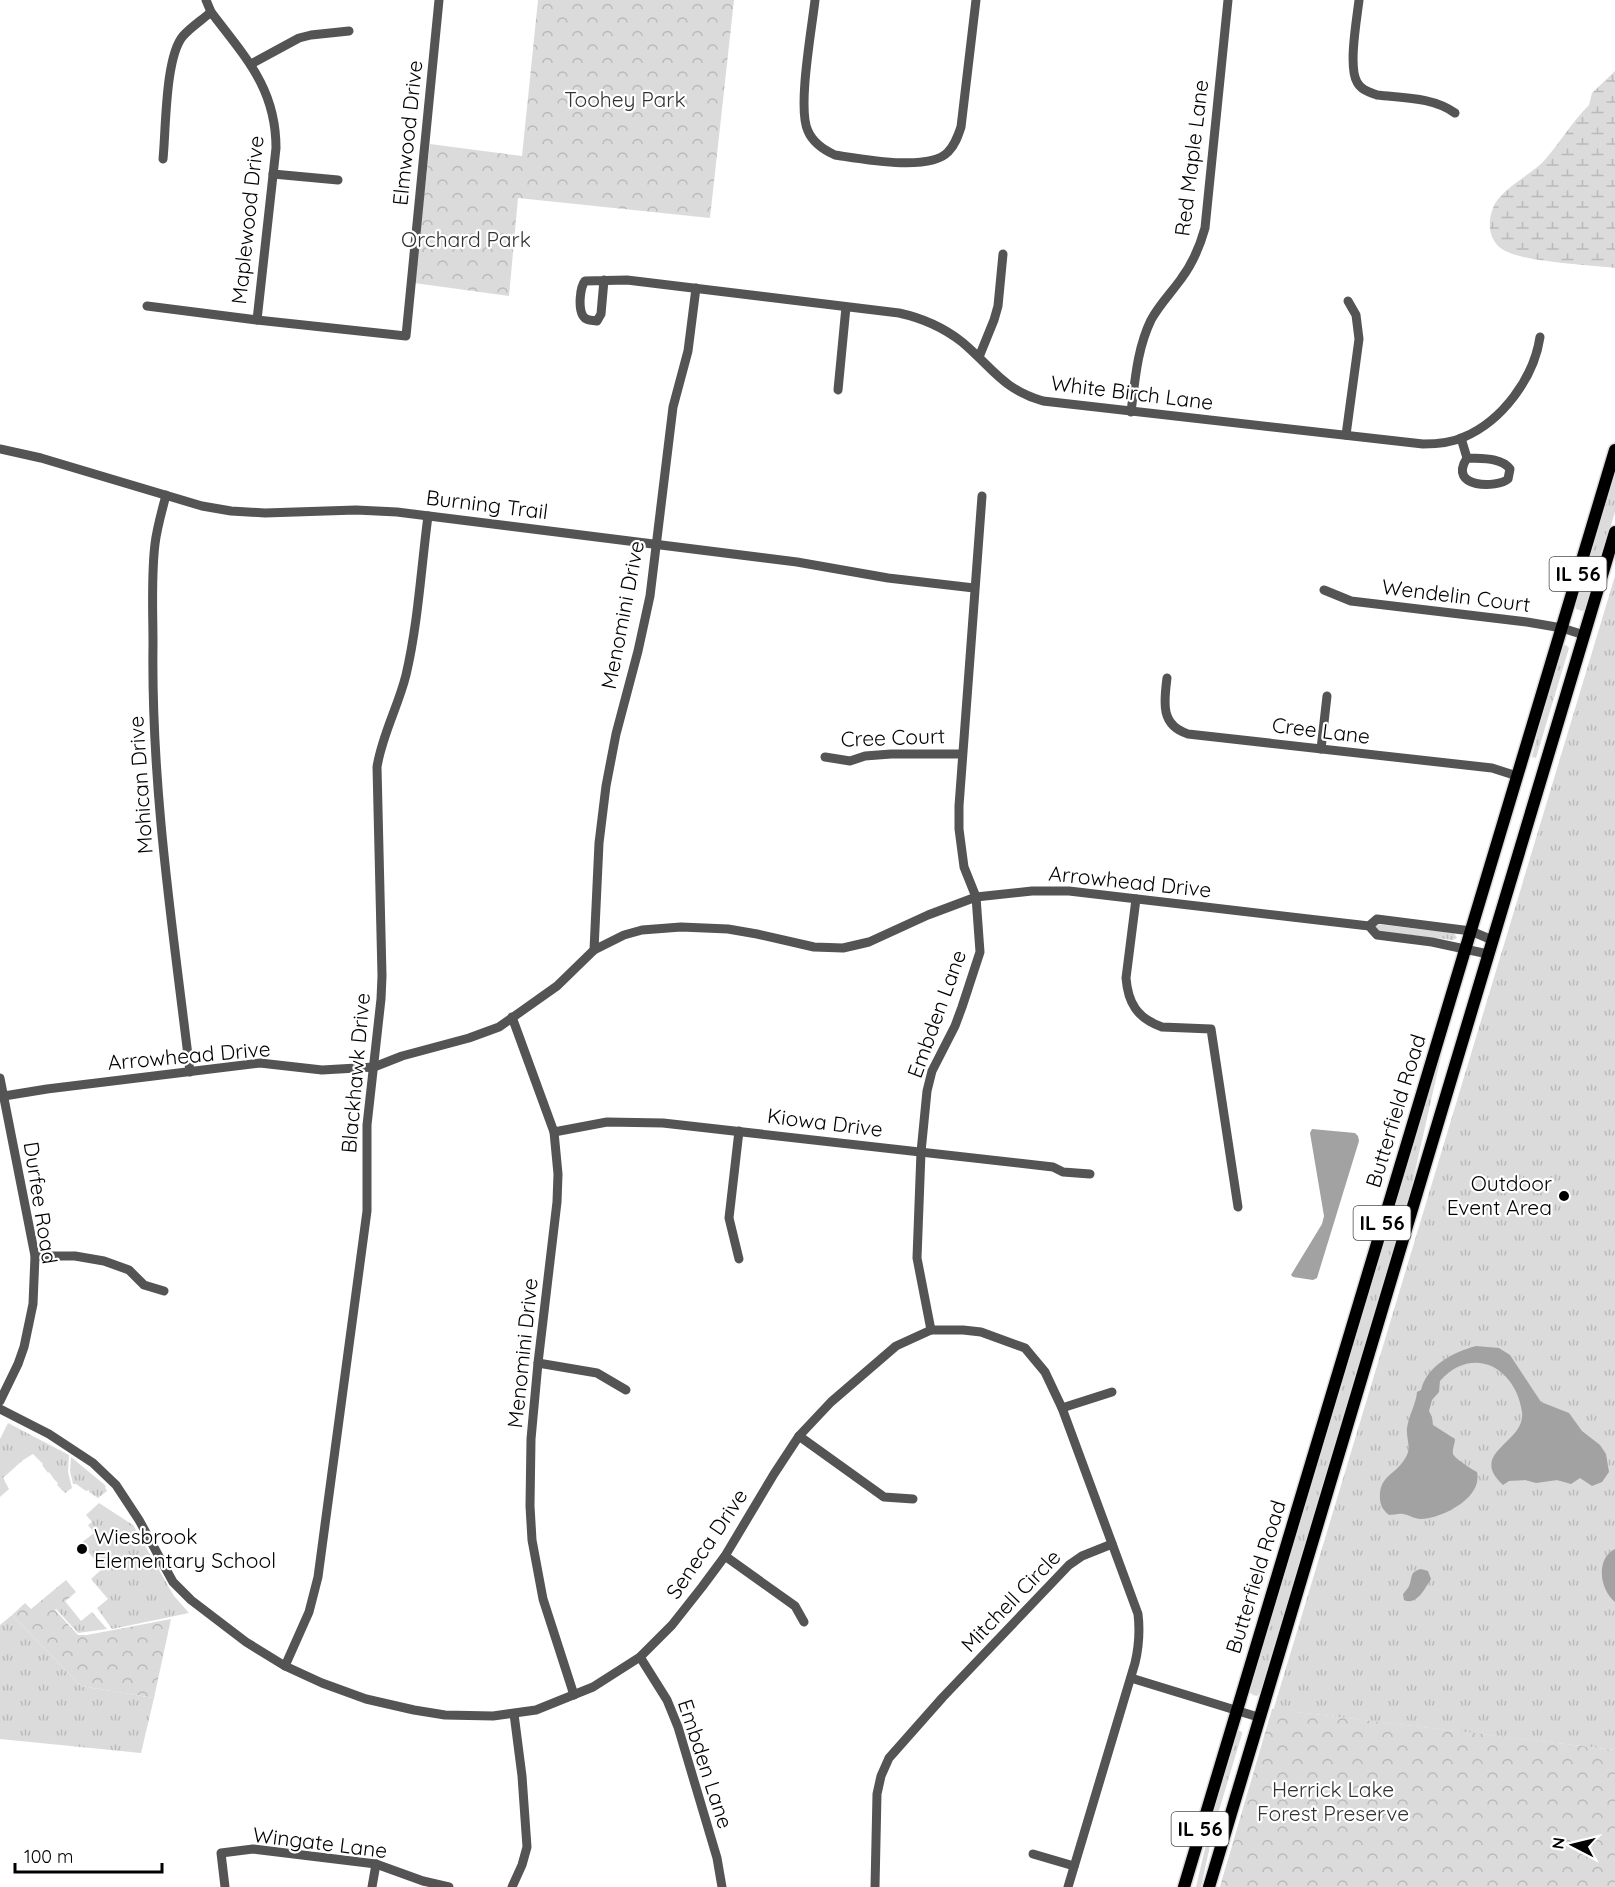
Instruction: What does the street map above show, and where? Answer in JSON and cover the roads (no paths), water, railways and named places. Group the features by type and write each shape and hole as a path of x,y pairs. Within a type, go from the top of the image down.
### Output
{"main road":[{"name":"Butterfield Road","path":"1184,1887 1615,450"},
{"name":"Butterfield Road","path":"1209,1887 1258,1717 1615,532"}],"street":[{"name":"Maplewood Drive","path":"206,0 211,12 265,88 273,112 276,138 257,320"},
{"name":"Elmwood Drive","path":"257,320 406,336 439,0"},
{"path":"815,0 803,100 808,133 824,150 836,155 912,164 938,159 948,152 957,140 961,127 976,0"},
{"name":"Red Maple Lane","path":"1131,412 1138,357 1146,331 1157,310 1191,264 1200,246 1205,228 1228,0"},
{"path":"1359,0 1353,59 1355,79 1358,85 1377,95 1431,101 1455,113"},
{"path":"163,159 174,52 184,35 211,12"},
{"path":"250,64 299,38 311,34 349,31"},
{"path":"273,174 338,180"},
{"path":"979,357 998,306 1003,254"},
{"name":"White Birch Lane","path":"604,280 601,314 597,321 588,320 583,316 581,306 582,285 585,281 604,280 627,280 899,313 926,321 948,332 979,357 1001,380 1024,395 1036,399 1053,403 1423,444 1448,442 1461,438 1478,430 1491,420 1511,399 1532,365 1540,337"},
{"name":"Menomini Drive","path":"594,950 599,843 606,786 616,734 645,620 657,544 673,407 688,351 696,288"},
{"path":"1346,435 1359,331 1354,310 1348,302"},
{"path":"147,306 257,320"},
{"path":"838,390 846,307"},
{"path":"1461,438 1467,458 1461,469 1466,480 1498,484 1508,479 1510,469 1507,465 1497,461 1467,458"},
{"name":"Burning Trail","path":"0,450 78,468 202,506 244,512 356,510 428,516 797,562 917,582 974,588"},
{"name":"Mohican Drive","path":"166,495 154,556 154,739 160,818 190,1072"},
{"name":"Embden Lane","path":"930,1330 917,1258 921,1152 929,1079 955,1026 979,961 981,941 976,897 964,867 960,843 959,806 982,496"},
{"name":"Blackhawk Drive","path":"285,1666 309,1612 318,1577 367,1211 366,1140 382,976 376,767 381,744 400,696 409,661 428,516"},
{"name":"Wendelin Court","path":"1324,590 1351,602 1562,628 1584,635"},
{"name":"Cree Lane","path":"1167,678 1167,717 1179,731 1188,734 1492,768 1517,776"},
{"path":"1321,749 1327,696"},
{"name":"Cree Court","path":"825,757 850,761 865,756 891,753 962,754"},
{"name":"Arrowhead Drive","path":"4,1096 260,1063 322,1070 374,1068 402,1056 482,1034 499,1027 557,986 594,950 624,935 642,930 681,927 728,929 814,947 843,948 869,942 928,915 976,897 1051,890 1136,899 1369,926 1377,935 1432,942 1488,954"},
{"path":"1136,899 1126,978 1127,990 1134,1009 1156,1025 1211,1029 1238,1207"},
{"name":"Arrowhead Drive","path":"1369,926 1377,919 1471,931 1492,940"},
{"name":"Menomini Drive","path":"512,1017 554,1132 558,1174 529,1475 532,1540 543,1599 574,1695"},
{"name":"Durfee Road","path":"0,1078 35,1257 33,1304 24,1347 0,1401"},
{"name":"Kiowa Drive","path":"554,1132 607,1122 663,1123 1053,1167 1063,1172 1090,1174"},
{"path":"739,1131 729,1223 740,1259"},
{"path":"35,1257 75,1256 104,1261 129,1270 144,1285 164,1291"},
{"name":"Seneca Drive","path":"0,1409 49,1434 93,1462 116,1485 139,1520 173,1582 190,1600 246,1642 285,1666 345,1691 414,1710 469,1716 514,1714 536,1710 593,1688 640,1657 672,1625 725,1556 799,1436 870,1366 896,1346 930,1330 981,1332 1025,1348 1046,1372 1062,1408 1112,1544"},
{"path":"538,1363 597,1373 626,1390"},
{"path":"1062,1408 1112,1392"},
{"path":"799,1436 884,1497 914,1499"},
{"path":"1068,1887 1138,1650 1138,1614 1112,1544"},
{"name":"Mitchell Circle","path":"875,1887 877,1794 881,1776 889,1758 1068,1565 1082,1556 1112,1544"},
{"path":"725,1556 795,1606 804,1622"},
{"name":"Embden Lane","path":"640,1657 667,1700 678,1727 717,1858 722,1887"},
{"path":"1131,1678 1258,1717"},
{"path":"512,1887 525,1858 526,1847 522,1776 514,1714"},
{"name":"Wingate Lane","path":"225,1887 221,1853 253,1849 376,1864 423,1881 449,1887"},
{"path":"1033,1854 1074,1866"},
{"path":"372,1887 376,1864"}],"place":[{"name":"Outdoor Event Area","path":"1564,1196"},
{"name":"Wiesbrook Elementary School","path":"82,1549"}],"park label":[{"name":"Toohey Park","path":"625,100"},
{"name":"Orchard Park","path":"466,240"},
{"name":"Herrick Lake Forest Preserve","path":"1333,1802"}]}
